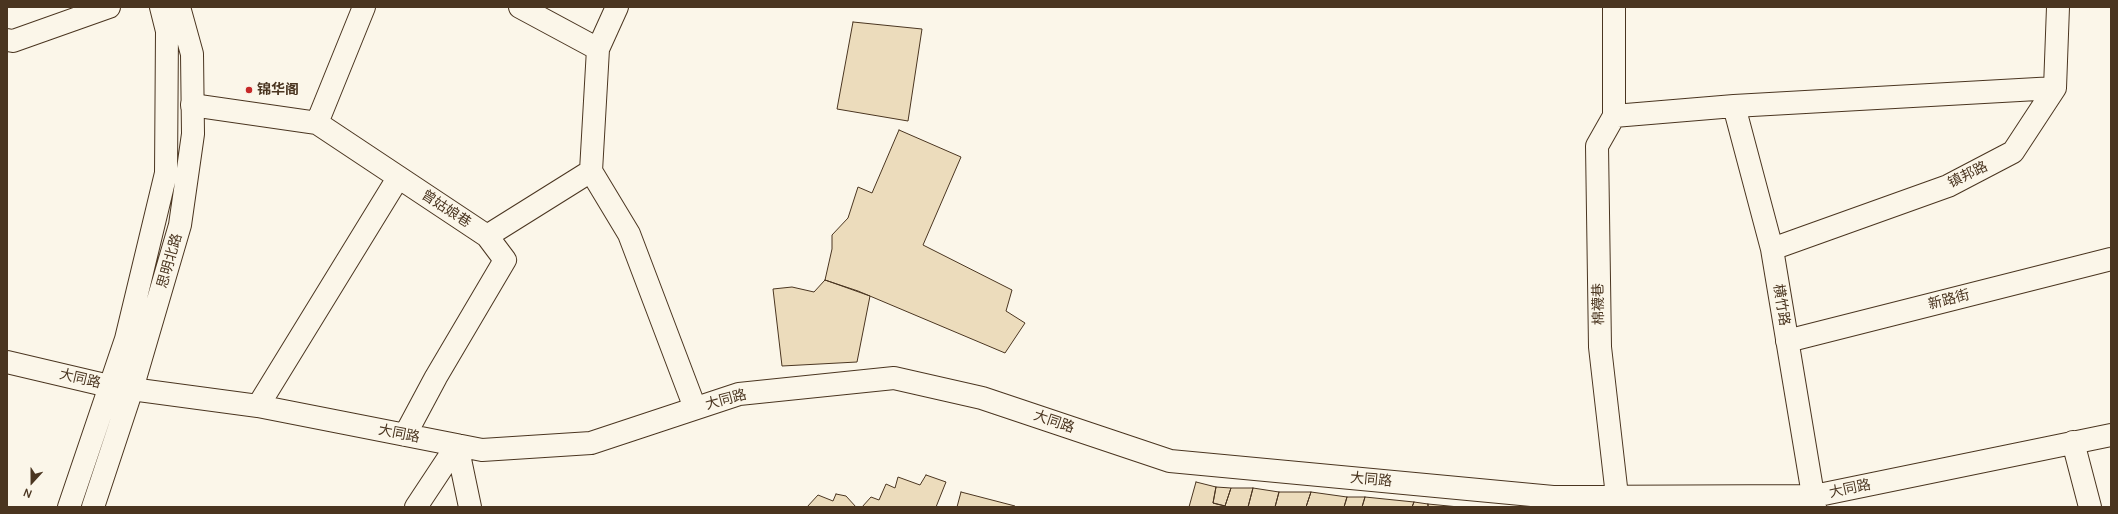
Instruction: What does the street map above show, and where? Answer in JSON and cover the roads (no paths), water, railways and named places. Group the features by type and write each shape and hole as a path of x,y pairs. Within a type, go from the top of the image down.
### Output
{"street":[{"path":"9,35 109,7"},
{"name":"思明北路","path":"69,507 126,339 166,173 167,31 161,7"},
{"name":"思明北路","path":"93,507 132,390 180,225 193,134 192,54 179,7"},
{"path":"317,123 364,7"},
{"path":"520,7 598,49"},
{"path":"617,7 598,49 591,171 629,234 695,408"},
{"path":"1614,7 1614,116 1734,106 2055,88 2058,7"},
{"name":"镇邦路","path":"1772,249 1948,186 2013,152 2055,88"},
{"name":"曾姑娘巷","path":"192,105 317,123 487,236 505,260 436,377 405,435"},
{"name":"横竹路","path":"1734,106 1772,249 1815,502"},
{"name":"棉襪巷","path":"1614,116 1597,146 1600,347 1617,496"},
{"path":"487,236 591,171"},
{"path":"258,406 398,178"},
{"name":"新路街","path":"1787,341 2111,259"},
{"name":"大同路","path":"7,362 109,386 258,406 482,450 591,443 739,394 894,378 982,398 1170,461 1554,502 1617,496 1815,502 2073,442 2111,435"},
{"path":"2073,442 2090,507"},
{"path":"416,507 457,445"},
{"path":"457,445 470,507"}],"place":[{"name":"锦华阁","path":"249,90"}]}
